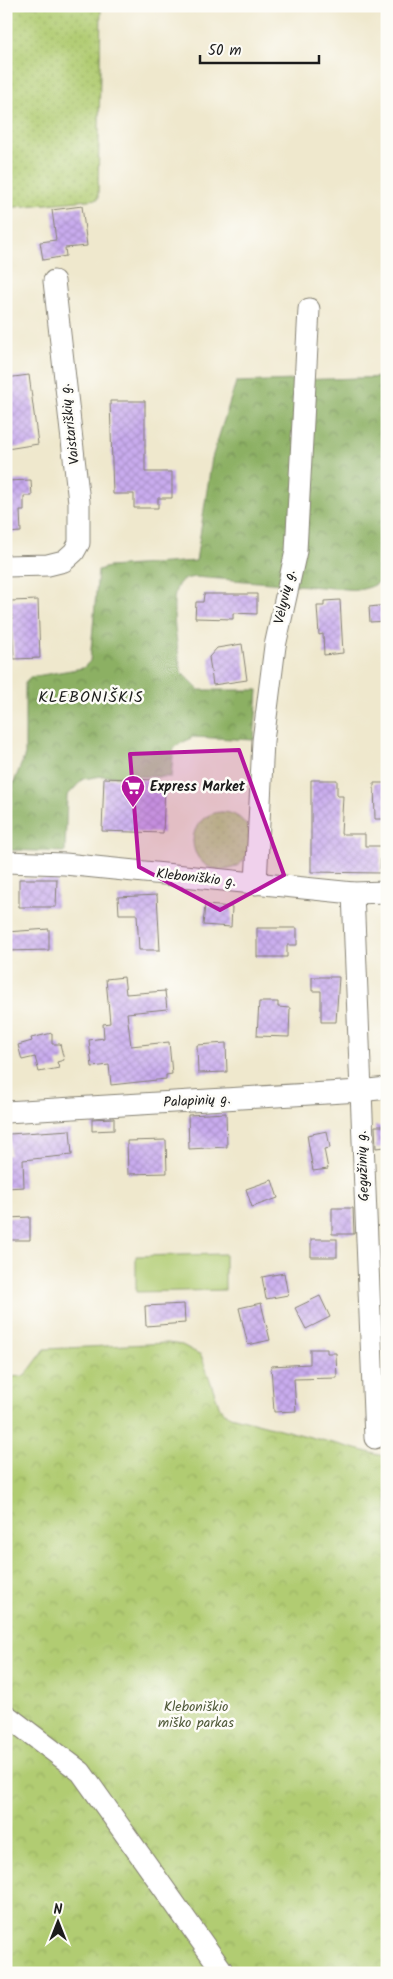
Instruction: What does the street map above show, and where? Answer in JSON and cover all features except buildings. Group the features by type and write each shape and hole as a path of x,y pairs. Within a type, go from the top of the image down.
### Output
{"street":[{"name":"Vaistariškių g.","path":"6,566 48,565 64,561 74,552 79,543 81,529 54,281"},
{"name":"Vėlyvių g.","path":"256,884 263,741 274,646 296,551 308,309"},
{"name":"Kleboniškio g.","path":"6,862 65,864 353,893 387,892"},
{"name":"Gegužinių g.","path":"353,893 375,1438"},
{"name":"Palapinių g.","path":"6,1112 387,1088"},
{"path":"6,1715 81,1772 224,1973"}],"highlighted area":[{"path":"239,750 284,875 220,910 139,867 130,754"}],"green space":[{"path":"6,6 101,6 98,199 6,208"},
{"path":"387,377 387,569 380,581 372,586 358,590 195,577 188,578 179,583 175,593 174,615 181,672 199,690 258,690 254,740 193,737 174,747 171,777 102,776 83,779 67,796 65,852 6,850 6,818 14,782 25,755 25,683 30,677 83,668 90,661 98,570 108,567 196,561 212,458 236,382"},
{"path":"216,812 228,812 243,820 251,835 251,847 243,862 228,870 216,870 201,862 193,847 193,835 201,820"},
{"path":"225,1254 225,1290 136,1292 136,1256"},
{"name":"Kleboniškio miško parkas","path":"168,1343 182,1345 201,1355 220,1408 230,1416 387,1457 387,1973 6,1973 6,1377 25,1376 45,1349"}],"place":[{"name":"Express Market","path":"133,808"}],"district":[{"name":"KLEBONIŠKIS","path":"91,697"}]}
